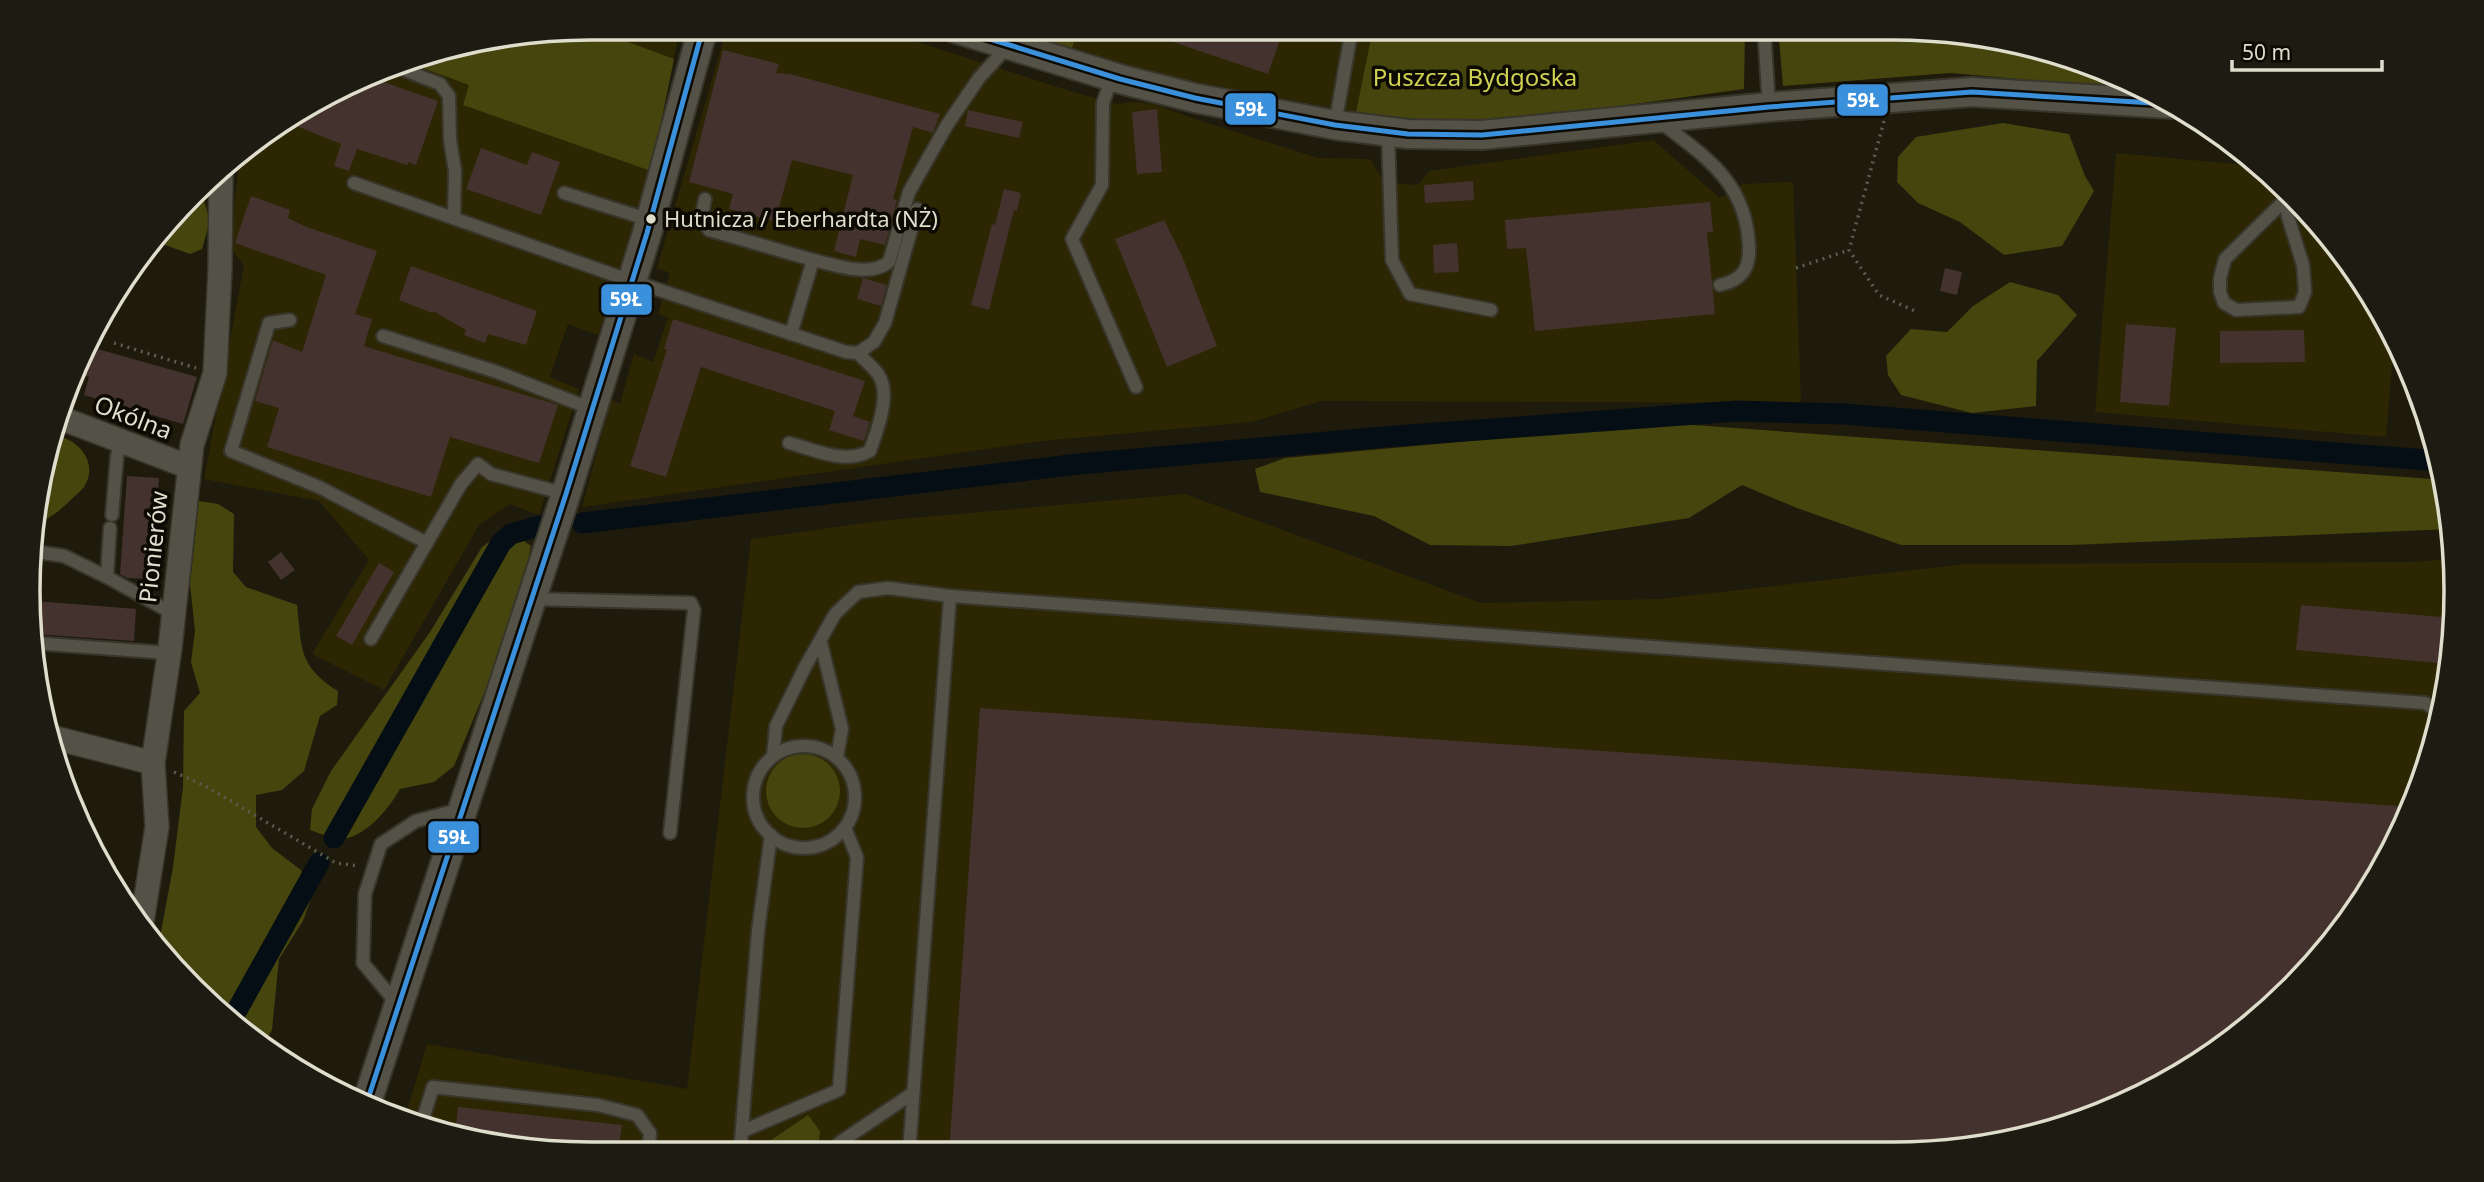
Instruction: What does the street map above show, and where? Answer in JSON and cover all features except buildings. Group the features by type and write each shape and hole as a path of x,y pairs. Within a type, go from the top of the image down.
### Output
{"street":[{"path":"369,1095 566,494 651,220 701,40"},
{"path":"993,40 1112,77 1195,98 1335,125 1388,132 1482,135 1769,107 1972,92 2147,103"},
{"name":"Pionierów","path":"140,907 157,827 153,762 174,614 189,467 197,426 215,373 221,184"},
{"name":"Okólna","path":"67,420 189,467"},
{"path":"61,739 153,762"}],"lane":[{"path":"1335,125 1350,40"},
{"path":"1765,40 1769,107"},
{"path":"705,198 702,215 709,230 813,260 870,271 882,268 889,262 909,192 947,125 972,87 1009,45"},
{"path":"408,71 440,84 449,96 450,140 455,171 454,218"},
{"path":"1112,77 1103,103 1102,185 1072,239 1136,387"},
{"path":"1655,118 1707,159 1726,179 1742,203 1748,226 1749,254 1746,269 1735,281 1720,285"},
{"path":"1388,132 1392,260 1410,293 1491,310"},
{"path":"354,183 632,281 846,352 858,353 874,342 885,323 917,209"},
{"path":"564,193 651,220"},
{"path":"2282,202 2225,259 2220,292 2224,303 2236,310 2299,307 2305,292 2303,265 2287,207"},
{"path":"791,334 813,260"},
{"path":"290,320 269,323 231,451 319,487 427,543"},
{"path":"383,335 497,372 592,409"},
{"path":"789,443 843,458 857,457 870,451 877,430 883,388 879,376 858,353"},
{"path":"107,577 117,456 121,441"},
{"path":"371,639 461,484 478,464 491,474 566,494"},
{"path":"41,553 71,558 174,614"},
{"path":"773,756 776,726 835,614 858,592 888,587 950,596 2425,703 2431,707"},
{"path":"910,1142 950,596"},
{"path":"531,598 691,603 694,610 670,833"},
{"path":"821,643 842,729 837,757"},
{"path":"43,644 169,653"},
{"path":"805,745 822,748 837,757 849,770 855,786 855,804 850,821 839,834 825,844 808,848 777,840 764,829 756,815 753,799 755,782 773,756 788,748 805,745"},
{"path":"398,1005 363,963 365,894 381,844 416,821 462,809"},
{"path":"743,1131 839,1090 857,857 845,828"},
{"path":"742,1142 758,931 771,835"},
{"path":"424,1116 433,1087 598,1105 636,1115 650,1133 649,1142"},
{"path":"840,1142 913,1093"}],"path":[{"path":"1891,98 1849,250 1879,295 1915,311"},
{"path":"1796,268 1849,250"},
{"path":"114,343 215,373"},
{"path":"153,762 207,787 336,863 374,867"}],"shaded area":[{"path":"678,40 651,171 598,335 568,324 550,377 579,389 539,515 510,504 479,525 384,690 312,654 369,560 319,501 204,479 244,265 230,247 238,168 285,133 347,97 414,69 484,51 555,41"},
{"path":"724,40 911,40 1117,104 1154,104 1318,158 1370,159 1384,182 1418,185 1429,171 1653,140 1720,198 1743,184 1793,182 1801,403 1321,401 1252,422 1042,441 582,507 611,400 620,404 634,354 653,362 668,318 658,314 670,273 657,268"},
{"path":"1075,40 1371,40 1356,112 1160,76 1071,51"},
{"path":"2116,153 2241,164 2282,202 2330,256 2370,316 2392,359 2386,437 2095,412"},
{"path":"1185,494 1481,603 1659,599 1965,564 2443,560 2443,627 2433,698 2415,768 2387,835 2351,897 2330,926 2307,954 2256,1005 2199,1049 2137,1085 2104,1100 2036,1123 1965,1137 1893,1142 591,1142 555,1141 484,1131 407,1110 427,1044 687,1089 751,539 878,521"}],"green space":[{"path":"623,40 674,59 651,171 463,105 469,85 420,67 484,51 555,41"},
{"path":"1038,40 1075,40 1071,51"},
{"name":"Puszcza Bydgoska","path":"1371,40 1745,40 1744,89 1475,126 1356,112"},
{"path":"1779,40 1893,40 1929,41 2000,51 2070,69 2116,87 1950,73 1783,86"},
{"path":"2003,123 2069,134 2085,176 2094,191 2062,246 2004,255 1960,222 1918,203 1897,182 1898,157 1916,137"},
{"path":"204,200 210,221 202,249 190,254 164,244"},
{"path":"2010,282 2058,295 2077,315 2037,361 2036,406 1972,413 1901,395 1888,375 1886,356 1911,329 1947,332 1973,306"},
{"path":"1666,423 2432,479 2440,529 2072,545 1901,545 1797,508 1742,485 1689,518 1511,546 1430,545 1374,516 1260,492 1255,469 1285,458"},
{"path":"62,437 75,444 86,456 88,479 63,508 45,520"},
{"path":"199,501 218,504 234,514 233,572 246,587 297,605 304,655 315,673 338,691 337,705 320,716 304,771 282,790 256,795 256,827 272,848 301,870 313,893 303,921 279,959 272,1030 268,1037 228,1005 161,934 173,867 183,787 184,711 200,693 191,662 195,631 190,584"},
{"path":"507,529 531,546 524,579 487,686 454,766 434,782 400,789 379,818 356,835 339,839 310,830 312,809 331,771 430,632 482,547"},
{"path":"803,754 817,757 829,765 837,777 840,791 837,805 829,817 817,825 803,828 789,825 777,817 769,805 766,791 769,777 777,765 789,757"},
{"path":"808,1115 820,1131 819,1142 768,1142"}],"waterway":[{"path":"582,523 1079,464 1396,436 1737,411 1844,414 2428,460"},
{"path":"334,838 501,543 511,534 539,526"},
{"path":"236,1012 319,863"}],"transit line":[{"name":"59Ł","path":"369,1095 566,494 647,233 700,40"},
{"name":"59Ł","path":"993,40 1120,79 1195,98 1335,125 1408,134 1482,135 1769,107 1972,92 2147,103"}],"place":[{"name":"Hutnicza / Eberhardta (NŻ)","path":"651,219"}]}
